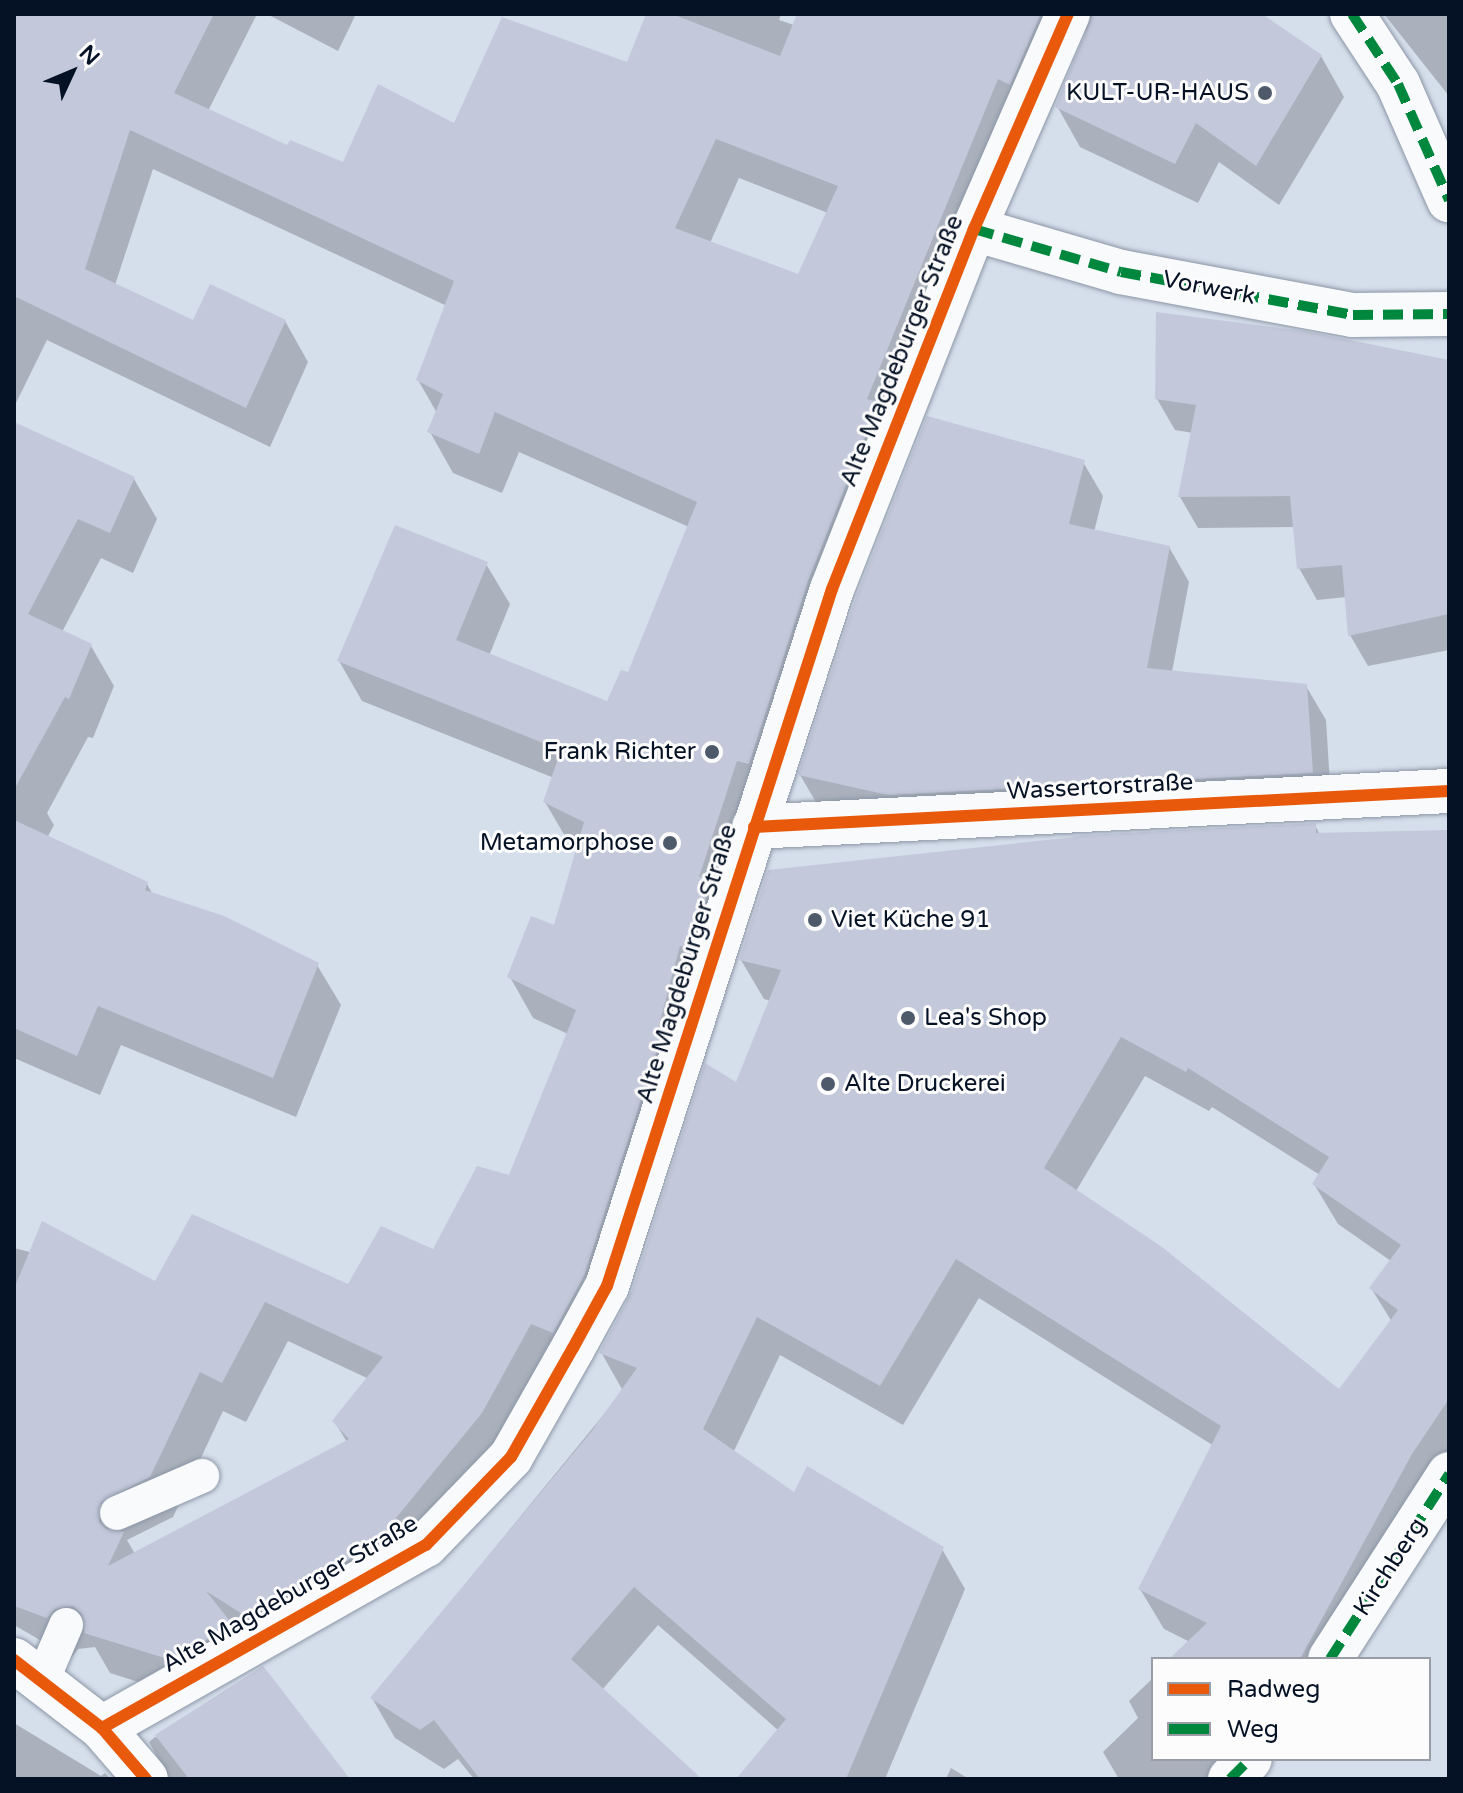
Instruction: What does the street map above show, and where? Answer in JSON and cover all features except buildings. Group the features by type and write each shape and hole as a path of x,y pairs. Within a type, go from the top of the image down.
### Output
{"street":[{"name":"Alte Magdeburger Straße","path":"102,1728 426,1545 511,1457 607,1286 832,589 974,229 1068,14"},
{"path":"1352,14 1398,84 1449,200"},
{"name":"Vorwerk","path":"974,229 1121,272 1353,315 1449,314"},
{"name":"Wassertorstraße","path":"754,827 1449,791"},
{"name":"Kirchberg","path":"1331,1657 1449,1474"},
{"path":"28,1670 102,1728 146,1779"},
{"path":"1230,1779 1248,1761"}],"lane":[{"path":"117,1513 202,1476"},
{"path":"28,1670 66,1625"}],"marked path":[{"path":"1352,14 1398,84 1449,200"},
{"path":"974,229 1121,272 1353,315 1449,314"},
{"path":"1331,1657 1449,1474"},
{"path":"1230,1779 1248,1761"}],"cycle path":[{"path":"102,1728 426,1545 511,1457 573,1348 607,1286 832,589 974,229 1068,14"},
{"path":"754,827 1449,791"},
{"path":"14,1660 102,1728 146,1779"}],"place":[{"name":"KULT-UR-HAUS","path":"1265,93"},
{"name":"Frank Richter","path":"712,752"},
{"name":"Metamorphose","path":"670,843"},
{"name":"Viet Küche 91","path":"815,920"},
{"name":"Lea's Shop","path":"908,1018"},
{"name":"Alte Druckerei","path":"828,1084"}]}
